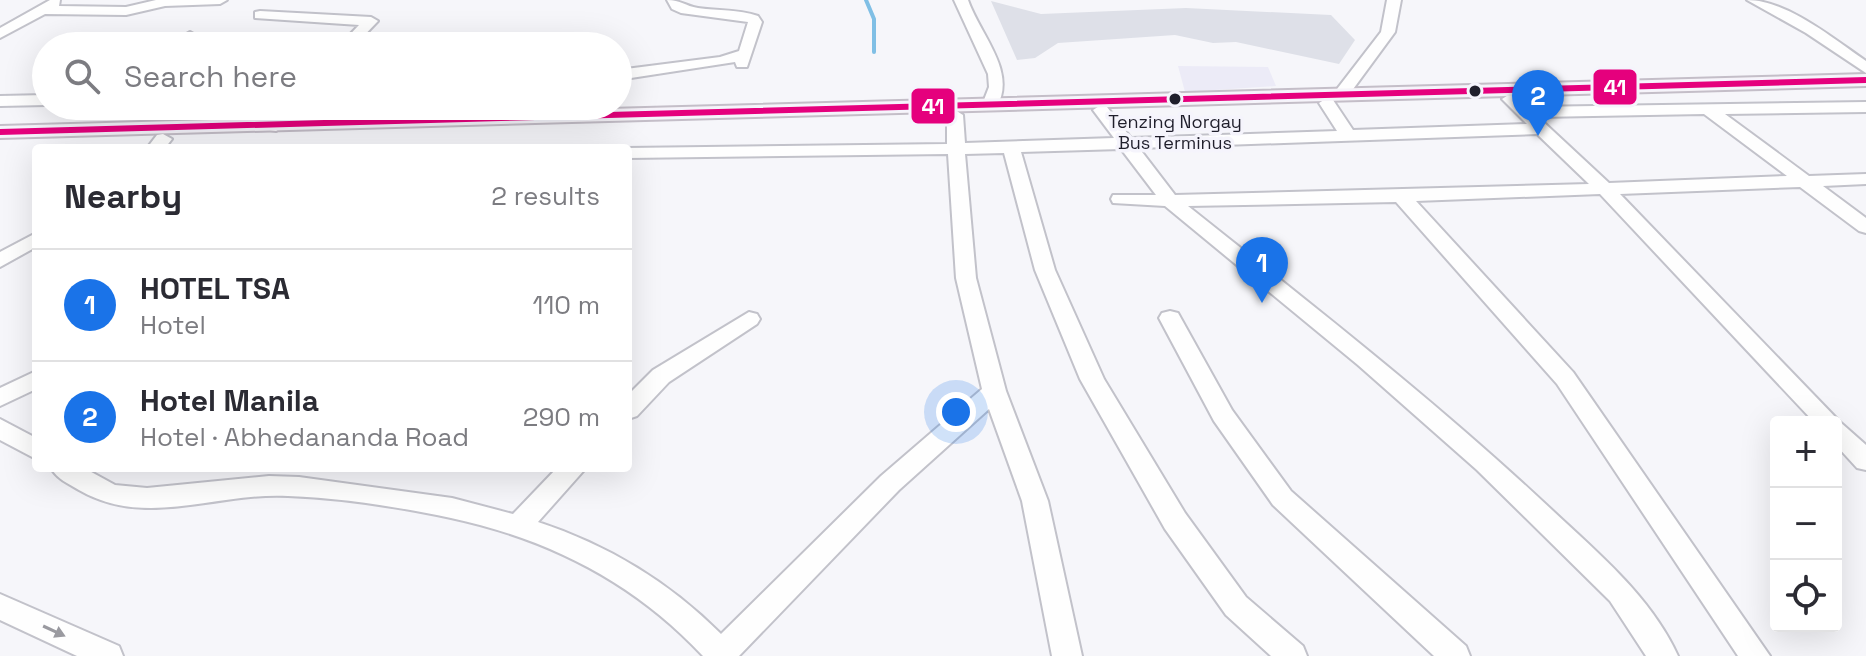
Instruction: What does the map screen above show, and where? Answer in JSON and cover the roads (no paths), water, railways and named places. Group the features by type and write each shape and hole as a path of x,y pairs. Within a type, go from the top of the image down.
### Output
{"main road":[{"path":"632,118 1334,98 1508,100 1862,91"},
{"path":"1508,100 1862,91"},
{"path":"160,144 955,115 991,109 1101,110 1334,98"},
{"path":"0,132 528,120"},
{"path":"0,151 32,148"}],"street":[{"path":"0,34 60,0"},
{"path":"42,10 126,11 165,2 220,0"},
{"path":"632,73 743,59 755,22 753,19 743,15 697,14 681,9 674,0"},
{"path":"961,0 977,40 997,75 991,109"},
{"path":"1349,137 1334,98 1388,32 1394,0"},
{"path":"1754,0 1811,30 1866,68"},
{"path":"260,15 371,21 360,32"},
{"path":"1652,96 1671,111"},
{"path":"0,101 32,100"},
{"path":"1508,100 1671,111 1866,107"},
{"path":"1508,100 1604,188 1822,416"},
{"path":"1101,110 1170,201 1366,360 1486,463 1620,592 1663,656"},
{"path":"1710,111 1866,227"},
{"path":"955,115 966,278 994,391 1035,501 1067,656"},
{"path":"274,120 276,126"},
{"path":"632,153 956,149 1542,129"},
{"path":"1011,147 1045,270 1092,379 1175,521 1236,606 1292,656"},
{"path":"1120,199 1170,201 1401,196 1866,179"},
{"path":"1401,196 1565,378 1755,656"},
{"path":"0,261 32,241"},
{"path":"1170,318 1223,415 1282,498 1455,656"},
{"path":"632,406 661,376 749,319"},
{"path":"0,398 32,381"},
{"path":"71,472 94,486 127,497 272,485 378,495 464,510 519,525 573,545 635,579 688,620 722,655 890,483 994,391"},
{"path":"0,428 32,448"},
{"path":"1842,436 1866,461"},
{"path":"272,485 290,472"},
{"path":"519,525 569,472"},
{"path":"0,606 108,656"}],"waterway":[{"path":"866,0 874,19 874,52"}],"place":[{"name":"Tenzing Norgay Bus Terminus","path":"1175,99"},
{"name":"Hotel Manila","path":"1538,136"},
{"name":"HOTEL TSA","path":"1262,303"}]}
